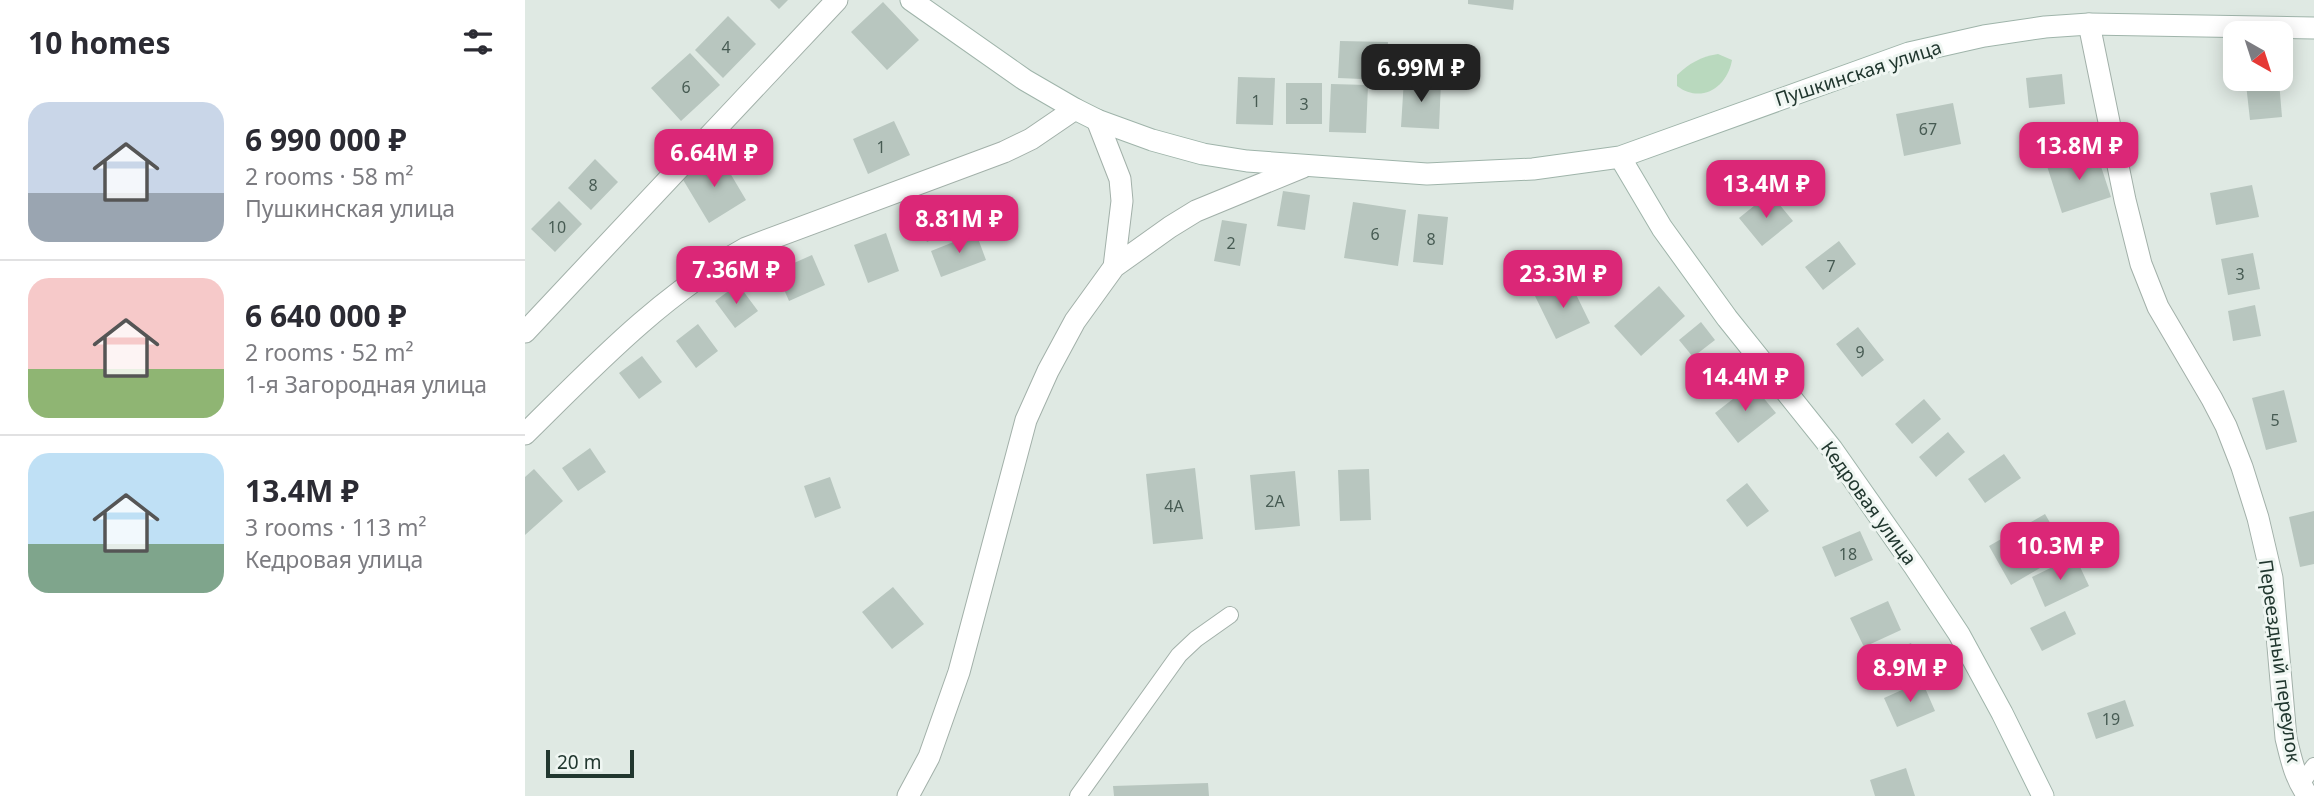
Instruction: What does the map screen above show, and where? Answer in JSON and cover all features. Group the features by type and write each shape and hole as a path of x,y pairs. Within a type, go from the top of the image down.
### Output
{"street":[{"path":"525,332 837,0"},
{"name":"Пушкинская улица","path":"911,0 1015,73 1075,109 1151,140 1203,154 1304,167 1427,174 1533,169 1621,157 1909,53 1984,36 2089,24 2314,29"},
{"name":"Переездный переулок","path":"2089,24 2141,264 2158,307 2226,426 2257,518 2271,578 2286,738 2292,763 2304,790"},
{"path":"525,433 652,313 684,286 713,267 746,248 1004,152 1031,139 1075,109"},
{"path":"1097,120 1120,179 1122,201 1114,267"},
{"name":"Кедровая улица","path":"1621,157 1662,228 1727,317 1832,449 1959,634 2043,796"},
{"path":"908,796 929,757 959,672 1026,420 1075,321 1114,267 1196,211 1304,167"}],"lane":[{"path":"1078,796 1179,656 1196,639 1230,615"},
{"path":"2304,790 2314,766"}],"green space":[{"path":"1718,54 1732,60 1719,85 1704,93 1686,91 1677,86 1677,75 1686,67"}],"building":[{"path":"770,0 788,0 779,9"},
{"path":"1468,0 1514,0 1513,10 1468,4"},
{"path":"883,2 919,40 887,70 851,32"},
{"path":"728,16 756,44 723,78 695,50"},
{"path":"1340,41 1388,42 1386,80 1338,78"},
{"path":"690,53 720,85 681,121 651,88"},
{"path":"2062,74 2065,104 2029,108 2026,78"},
{"path":"1238,77 1275,78 1273,125 1236,124"},
{"path":"1404,79 1441,81 1439,129 1401,127"},
{"path":"1286,83 1322,83 1322,124 1286,124"},
{"path":"1331,84 1368,85 1366,133 1329,132"},
{"path":"2247,91 2280,91 2282,117 2250,120"},
{"path":"1953,103 1961,144 1904,156 1896,114"},
{"path":"894,121 910,155 868,174 853,139"},
{"path":"2096,151 2111,197 2062,213 2047,166"},
{"path":"720,156 746,200 709,223 682,178"},
{"path":"595,159 618,182 591,210 568,188"},
{"path":"2252,185 2259,217 2216,225 2210,193"},
{"path":"1283,191 1310,195 1305,230 1277,226"},
{"path":"1770,193 1793,221 1762,246 1739,218"},
{"path":"939,200 952,230 927,242 914,211"},
{"path":"559,201 582,224 555,252 531,229"},
{"path":"1353,202 1406,210 1398,266 1344,258"},
{"path":"1418,214 1448,217 1443,265 1413,262"},
{"path":"1222,220 1247,224 1240,266 1214,261"},
{"path":"886,233 899,271 868,283 854,245"},
{"path":"976,233 986,260 941,277 931,251"},
{"path":"1839,241 1856,264 1823,290 1805,267"},
{"path":"2253,253 2260,289 2228,295 2221,259"},
{"path":"812,255 825,285 789,301 776,271"},
{"path":"1569,280 1590,323 1556,339 1535,296"},
{"path":"738,284 758,311 735,328 715,301"},
{"path":"1659,286 1685,316 1641,356 1614,326"},
{"path":"2255,305 2261,336 2233,341 2228,311"},
{"path":"1701,322 1715,340 1693,357 1679,340"},
{"path":"698,324 718,351 696,368 676,341"},
{"path":"1858,327 1884,360 1862,377 1836,344"},
{"path":"642,356 662,382 639,399 619,373"},
{"path":"1752,384 1776,413 1738,443 1715,413"},
{"path":"2284,390 2297,442 2266,450 2252,398"},
{"path":"1924,399 1941,419 1912,444 1895,424"},
{"path":"1948,432 1965,452 1936,477 1919,457"},
{"path":"590,448 606,472 578,491 562,468"},
{"path":"2004,454 2021,478 1985,503 1968,479"},
{"path":"1195,468 1203,539 1153,544 1146,474"},
{"path":"534,469 563,501 525,535 525,477"},
{"path":"1369,469 1371,520 1340,521 1338,470"},
{"path":"1295,471 1300,526 1255,530 1250,475"},
{"path":"830,477 841,508 815,518 804,486"},
{"path":"1747,483 1769,511 1747,527 1726,500"},
{"path":"2314,511 2314,564 2300,567 2289,517"},
{"path":"2045,514 2067,552 2011,585 1989,546"},
{"path":"1860,531 1873,560 1835,577 1822,547"},
{"path":"2075,556 2089,586 2045,607 2032,577"},
{"path":"893,587 924,624 892,649 862,612"},
{"path":"1888,601 1901,630 1864,647 1850,618"},
{"path":"2065,611 2076,634 2042,651 2030,628"},
{"path":"1911,643 1924,672 1886,689 1873,659"},
{"path":"1922,681 1935,711 1897,727 1884,698"},
{"path":"2125,700 2134,726 2096,739 2087,713"},
{"path":"1906,768 1915,796 1875,796 1870,780"},
{"path":"1208,783 1209,796 1114,796 1113,786"}]}
